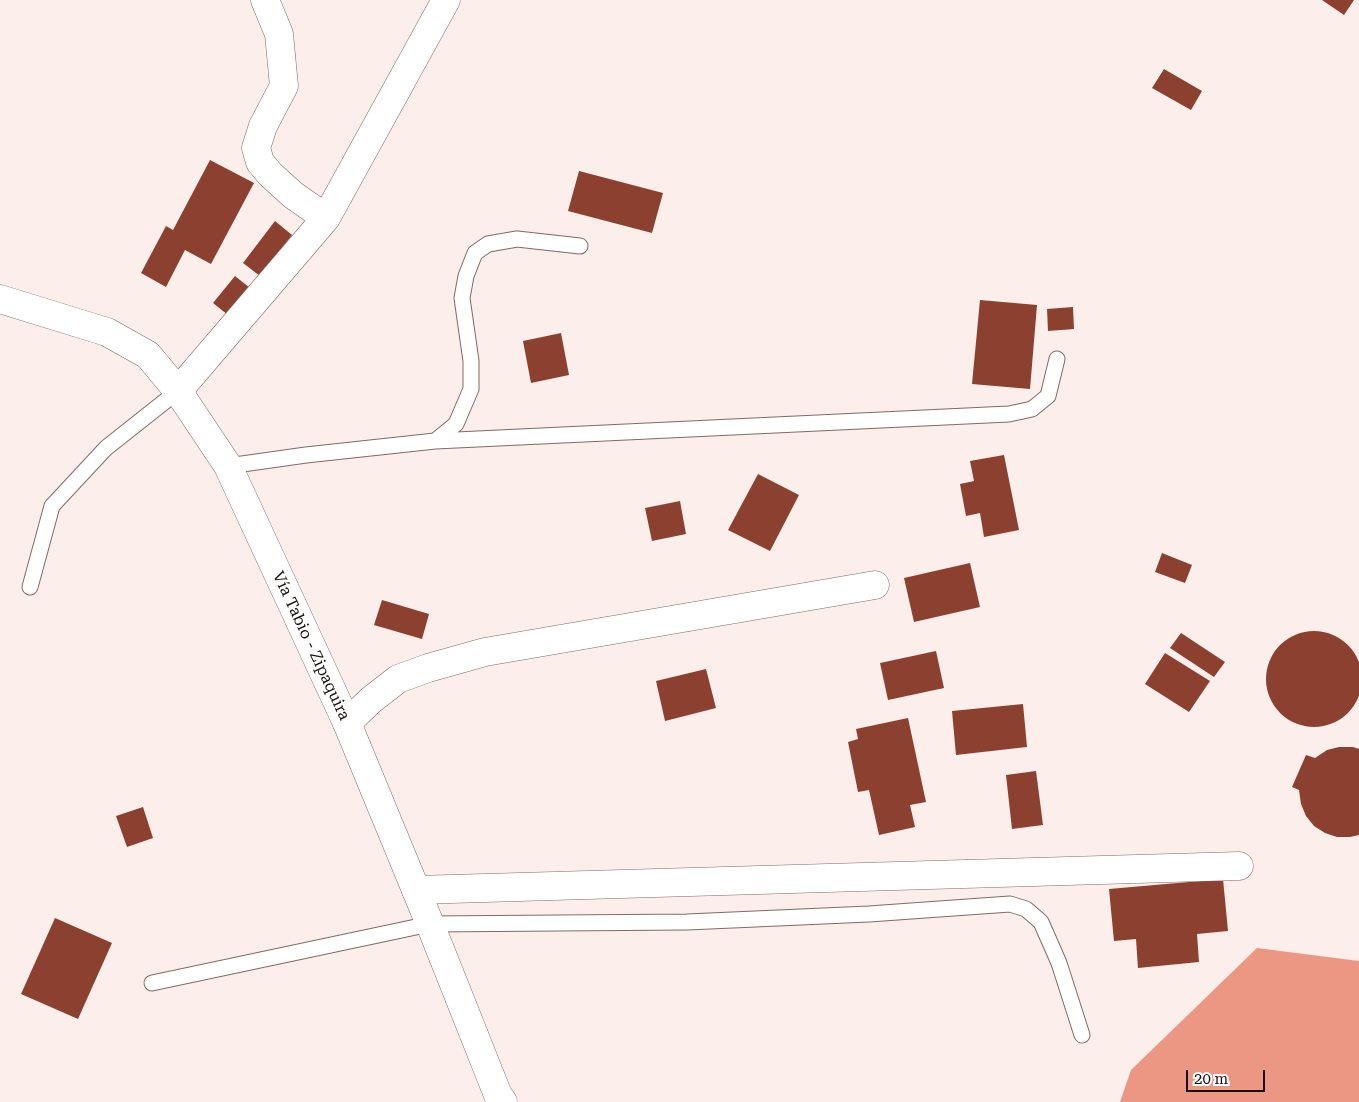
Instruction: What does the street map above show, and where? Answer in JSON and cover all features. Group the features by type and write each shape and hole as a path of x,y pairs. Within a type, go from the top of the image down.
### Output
{"street":[{"path":"265,0 279,34 284,86 263,126 256,148 260,162 270,174 293,195 326,218"},
{"path":"178,391 326,218 446,0"},
{"name":"Vía Tabio - Zipaquira","path":"0,299 107,332 148,355 178,391 228,466 347,723 430,924 494,1100"},
{"path":"347,723 371,700 398,680 428,668 485,652 875,585"},
{"path":"416,890 1239,866"}],"lane":[{"path":"434,441 456,424 471,389 471,361 462,298 466,276 476,253 488,244 517,238 580,246"},
{"path":"228,466 306,455 434,441 1008,414 1032,409 1048,396 1058,359"},
{"path":"30,587 52,506 106,448 178,391"},
{"path":"152,982 430,924 687,922 869,914 1010,904 1026,909 1041,922 1059,963 1082,1035"}],"shaded area":[{"path":"1257,948 1359,961 1359,1102 1120,1102 1131,1070"}],"building":[{"path":"1322,0 1354,0 1344,15"},
{"path":"1164,69 1202,91 1191,110 1152,88"},
{"path":"210,160 254,183 211,264 185,250 166,287 141,273 166,226 173,230"},
{"path":"579,171 663,193 652,233 568,211"},
{"path":"275,221 292,235 260,276 243,263"},
{"path":"235,276 250,288 228,315 213,303"},
{"path":"980,300 1037,305 1030,389 972,384"},
{"path":"1073,307 1074,329 1048,331 1047,309"},
{"path":"561,333 569,375 531,383 523,341"},
{"path":"1004,455 1019,530 984,537 980,513 966,516 960,484 974,481 970,461"},
{"path":"758,474 799,495 770,551 728,530"},
{"path":"680,501 686,534 652,541 645,508"},
{"path":"1162,553 1192,565 1185,583 1155,572"},
{"path":"970,563 980,607 914,622 904,578"},
{"path":"382,600 429,614 422,639 374,625"},
{"path":"1314,631 1333,634 1348,645 1359,660 1362,679 1359,698 1348,713 1333,724 1314,727 1295,724 1280,713 1269,698 1266,679 1269,660 1280,645 1295,634"},
{"path":"1181,633 1225,662 1214,677 1170,648"},
{"path":"936,651 944,688 888,700 880,663"},
{"path":"1165,653 1210,681 1189,712 1145,684"},
{"path":"706,669 716,708 665,721 656,681"},
{"path":"1023,704 1027,747 956,755 952,711"},
{"path":"908,718 926,802 910,805 915,827 879,835 869,790 858,792 848,742 858,739 856,729"},
{"path":"1339,747 1359,749 1359,835 1350,837 1337,837 1325,833 1314,826 1306,816 1301,804 1299,790 1292,787 1306,755 1315,758 1327,750"},
{"path":"1036,771 1043,825 1012,829 1006,775"},
{"path":"143,807 153,838 127,847 116,816"},
{"path":"1223,879 1228,931 1197,934 1199,962 1138,968 1136,939 1114,941 1109,889"},
{"path":"55,918 112,943 78,1019 21,994"}]}
